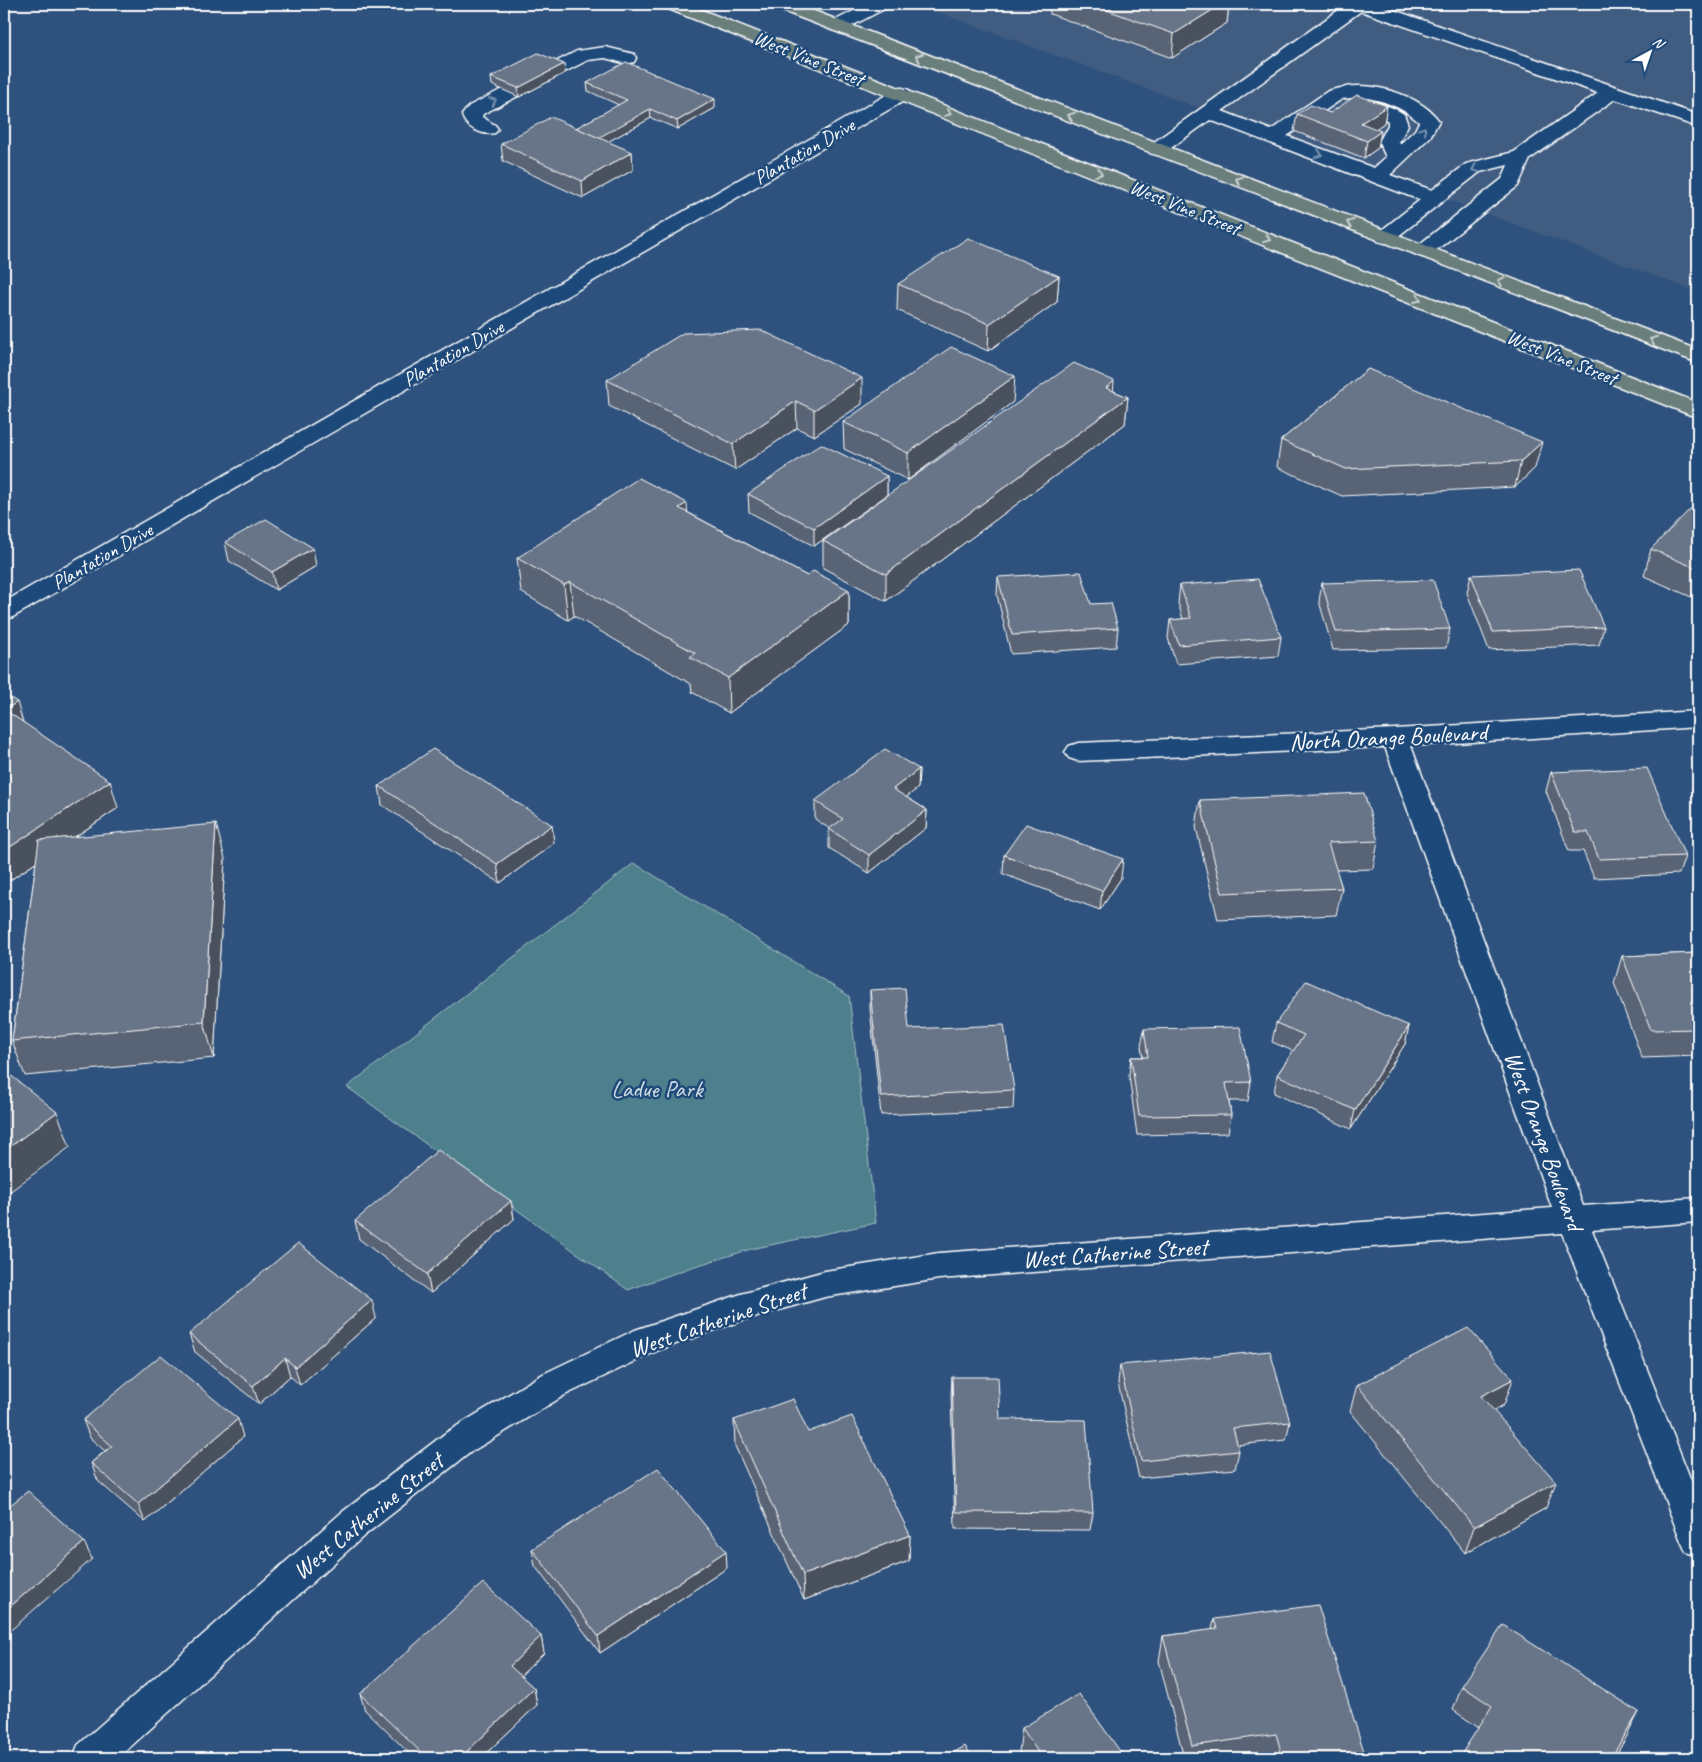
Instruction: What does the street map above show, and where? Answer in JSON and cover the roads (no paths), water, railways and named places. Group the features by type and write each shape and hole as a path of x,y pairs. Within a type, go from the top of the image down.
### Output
{"highway":[{"name":"West Vine Street","path":"672,4 1698,411"},
{"name":"West Vine Street","path":"781,4 1698,357"},
{"path":"740,30 804,34 838,26"},
{"path":"902,94 941,89 1014,94"}],"street":[{"path":"838,26 880,4"},
{"path":"1157,149 1209,113 1338,17 1359,4 1698,121"},
{"path":"488,130 474,120 472,115 476,110 583,55 604,52 626,58"},
{"path":"1273,137 1335,95 1346,91 1369,93 1410,106 1429,121 1423,133 1377,176"},
{"path":"1384,236 1473,168 1521,156 1613,92"},
{"name":"Plantation Drive","path":"4,612 902,94"},
{"path":"1343,112 1350,108 1370,107 1384,110 1397,118 1398,124 1389,142 1396,158"},
{"path":"1209,113 1273,137 1302,141 1377,176 1434,198"},
{"path":"1423,251 1512,182 1521,156"},
{"name":"North Orange Boulevard","path":"1078,752 1395,738 1698,719"},
{"name":"West Orange Boulevard","path":"1395,738 1572,1219 1698,1542"},
{"name":"West Catherine Street","path":"91,1758 352,1524 459,1442 553,1386 646,1340 741,1307 825,1284 939,1266 1698,1210"}],"park label":[{"name":"Ladue Park","path":"657,1089"}]}
